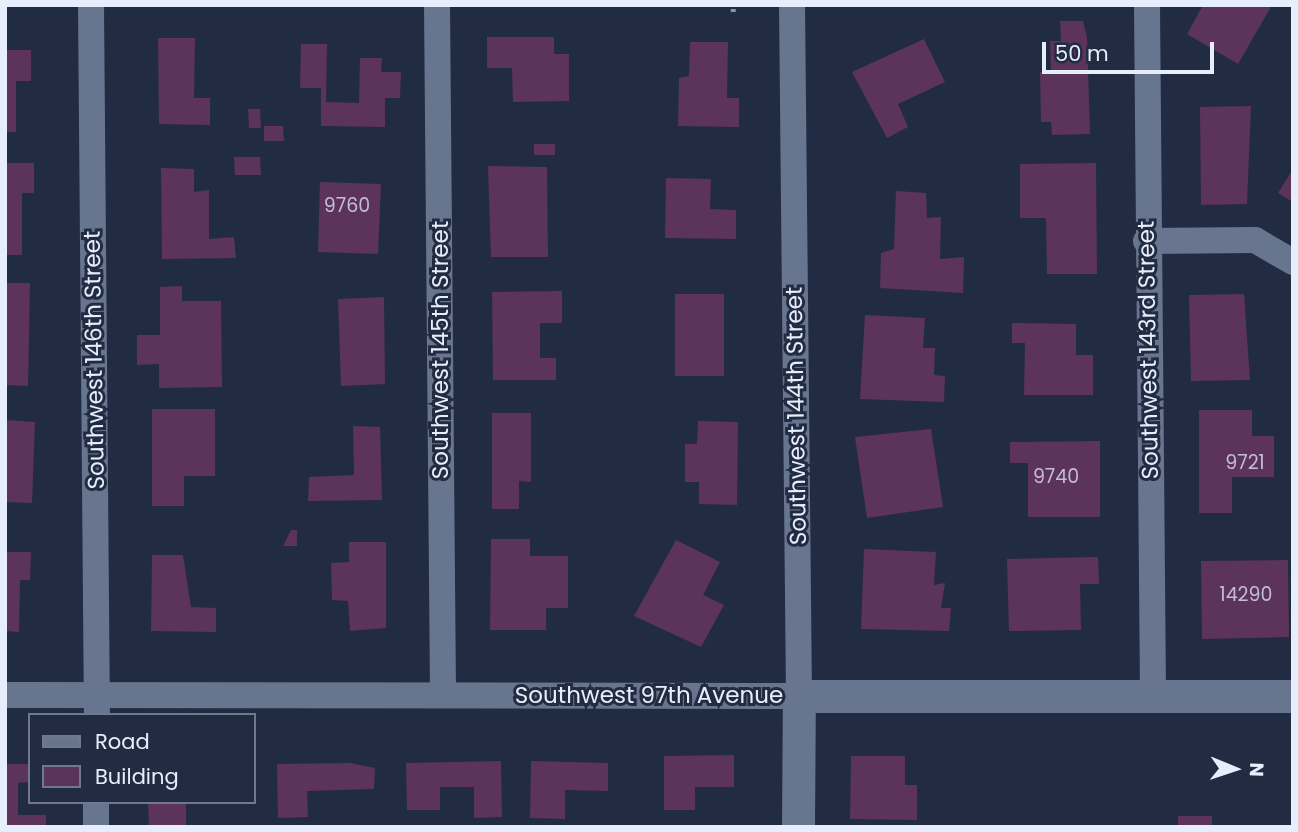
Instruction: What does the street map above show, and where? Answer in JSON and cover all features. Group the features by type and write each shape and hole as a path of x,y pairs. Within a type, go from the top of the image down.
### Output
{"street":[{"name":"Southwest 146th Street","path":"91,5 97,704"},
{"name":"Southwest 145th Street","path":"437,5 443,694"},
{"name":"Southwest 144th Street","path":"792,5 798,827"},
{"name":"Southwest 143rd Street","path":"1147,5 1146,241 1153,695"},
{"path":"1146,241 1255,240 1293,261"},
{"name":"Southwest 97th Avenue","path":"5,695 97,704 443,694 1293,696"},
{"path":"96,804 96,827"}],"path":[{"path":"733,5 733,12"}],"building":[{"path":"1203,5 1272,5 1238,64 1187,34"},
{"path":"1060,21 1083,21 1087,38 1090,134 1052,135 1051,122 1041,122 1040,72 1051,72 1050,41 1061,41"},
{"path":"487,37 554,37 554,54 569,54 569,101 513,102 512,68 487,68"},
{"path":"158,38 195,38 194,98 210,98 210,125 159,124"},
{"path":"924,39 945,82 898,104 908,127 887,138 852,72"},
{"path":"690,42 728,42 727,98 739,98 739,127 678,126 679,78 689,76"},
{"path":"301,44 327,44 326,102 359,103 360,58 382,58 381,72 401,72 400,98 385,98 385,127 321,126 321,88 300,88"},
{"path":"5,50 31,50 31,81 16,81 16,132 5,132"},
{"path":"1251,106 1247,204 1201,205 1200,107"},
{"path":"248,109 260,109 261,128 249,128"},
{"path":"264,126 283,126 284,141 264,141"},
{"path":"534,144 555,144 555,155 534,155"},
{"path":"234,157 260,157 261,175 235,175"},
{"path":"5,163 34,163 34,193 22,193 22,255 5,255"},
{"path":"1096,163 1097,274 1047,274 1046,218 1020,218 1020,164"},
{"path":"488,166 547,167 548,257 491,257"},
{"path":"161,168 194,169 194,192 209,190 209,239 234,237 236,258 162,259"},
{"path":"1293,169 1293,202 1278,193"},
{"path":"666,178 711,179 710,209 736,210 736,239 665,238"},
{"path":"320,182 381,184 378,254 318,252"},
{"path":"896,191 926,193 927,218 941,217 940,259 964,257 963,293 880,288 881,253 894,249"},
{"path":"5,283 30,283 28,386 5,385"},
{"path":"182,286 182,301 221,301 222,387 159,388 159,364 137,365 137,335 160,335 160,287"},
{"path":"562,291 562,323 540,323 540,358 556,358 556,380 493,380 492,292"},
{"path":"675,294 724,294 724,376 675,376"},
{"path":"1244,294 1250,380 1191,381 1189,295"},
{"path":"384,297 385,384 341,386 338,299"},
{"path":"865,315 925,318 923,348 935,348 934,375 945,376 944,402 860,399"},
{"path":"1012,323 1076,324 1076,355 1093,355 1093,395 1024,395 1025,343 1012,343"},
{"path":"152,409 215,409 215,476 184,476 184,506 152,506"},
{"path":"1199,410 1252,410 1252,436 1274,436 1274,477 1232,477 1232,513 1199,513"},
{"path":"492,413 531,413 531,482 519,481 519,509 492,509"},
{"path":"5,420 35,422 32,503 5,502"},
{"path":"698,421 738,422 737,505 699,504 699,482 685,482 685,444 697,444"},
{"path":"353,426 380,427 382,500 308,501 309,477 354,475"},
{"path":"931,429 943,507 867,518 855,437"},
{"path":"1100,441 1100,517 1028,517 1028,463 1010,463 1010,442"},
{"path":"291,530 297,530 297,546 283,546"},
{"path":"491,539 530,539 530,556 568,556 568,608 546,608 546,630 490,630"},
{"path":"676,540 720,562 703,595 724,605 701,647 634,616"},
{"path":"349,542 386,542 386,628 350,631 348,601 332,600 331,563 349,562"},
{"path":"864,549 936,552 934,585 945,583 941,608 951,608 949,631 861,629"},
{"path":"5,552 31,552 30,580 20,580 19,632 5,631"},
{"path":"152,555 183,555 191,607 216,608 216,632 151,631"},
{"path":"1098,557 1099,584 1080,584 1081,630 1009,631 1007,559"},
{"path":"1288,560 1289,637 1202,639 1201,561"},
{"path":"734,755 734,787 695,787 695,810 664,810 664,756"},
{"path":"851,756 905,756 905,785 917,785 917,820 850,819"},
{"path":"501,761 502,817 474,818 474,787 440,787 440,810 407,810 406,763"},
{"path":"531,761 608,763 608,791 565,790 565,819 530,818"},
{"path":"350,763 375,768 374,789 307,791 308,817 278,818 277,764"},
{"path":"5,764 28,764 28,782 18,783 18,815 46,815 46,827 5,827"},
{"path":"148,804 186,804 186,826 149,827"},
{"path":"1178,816 1212,816 1212,827 1178,827"}]}
